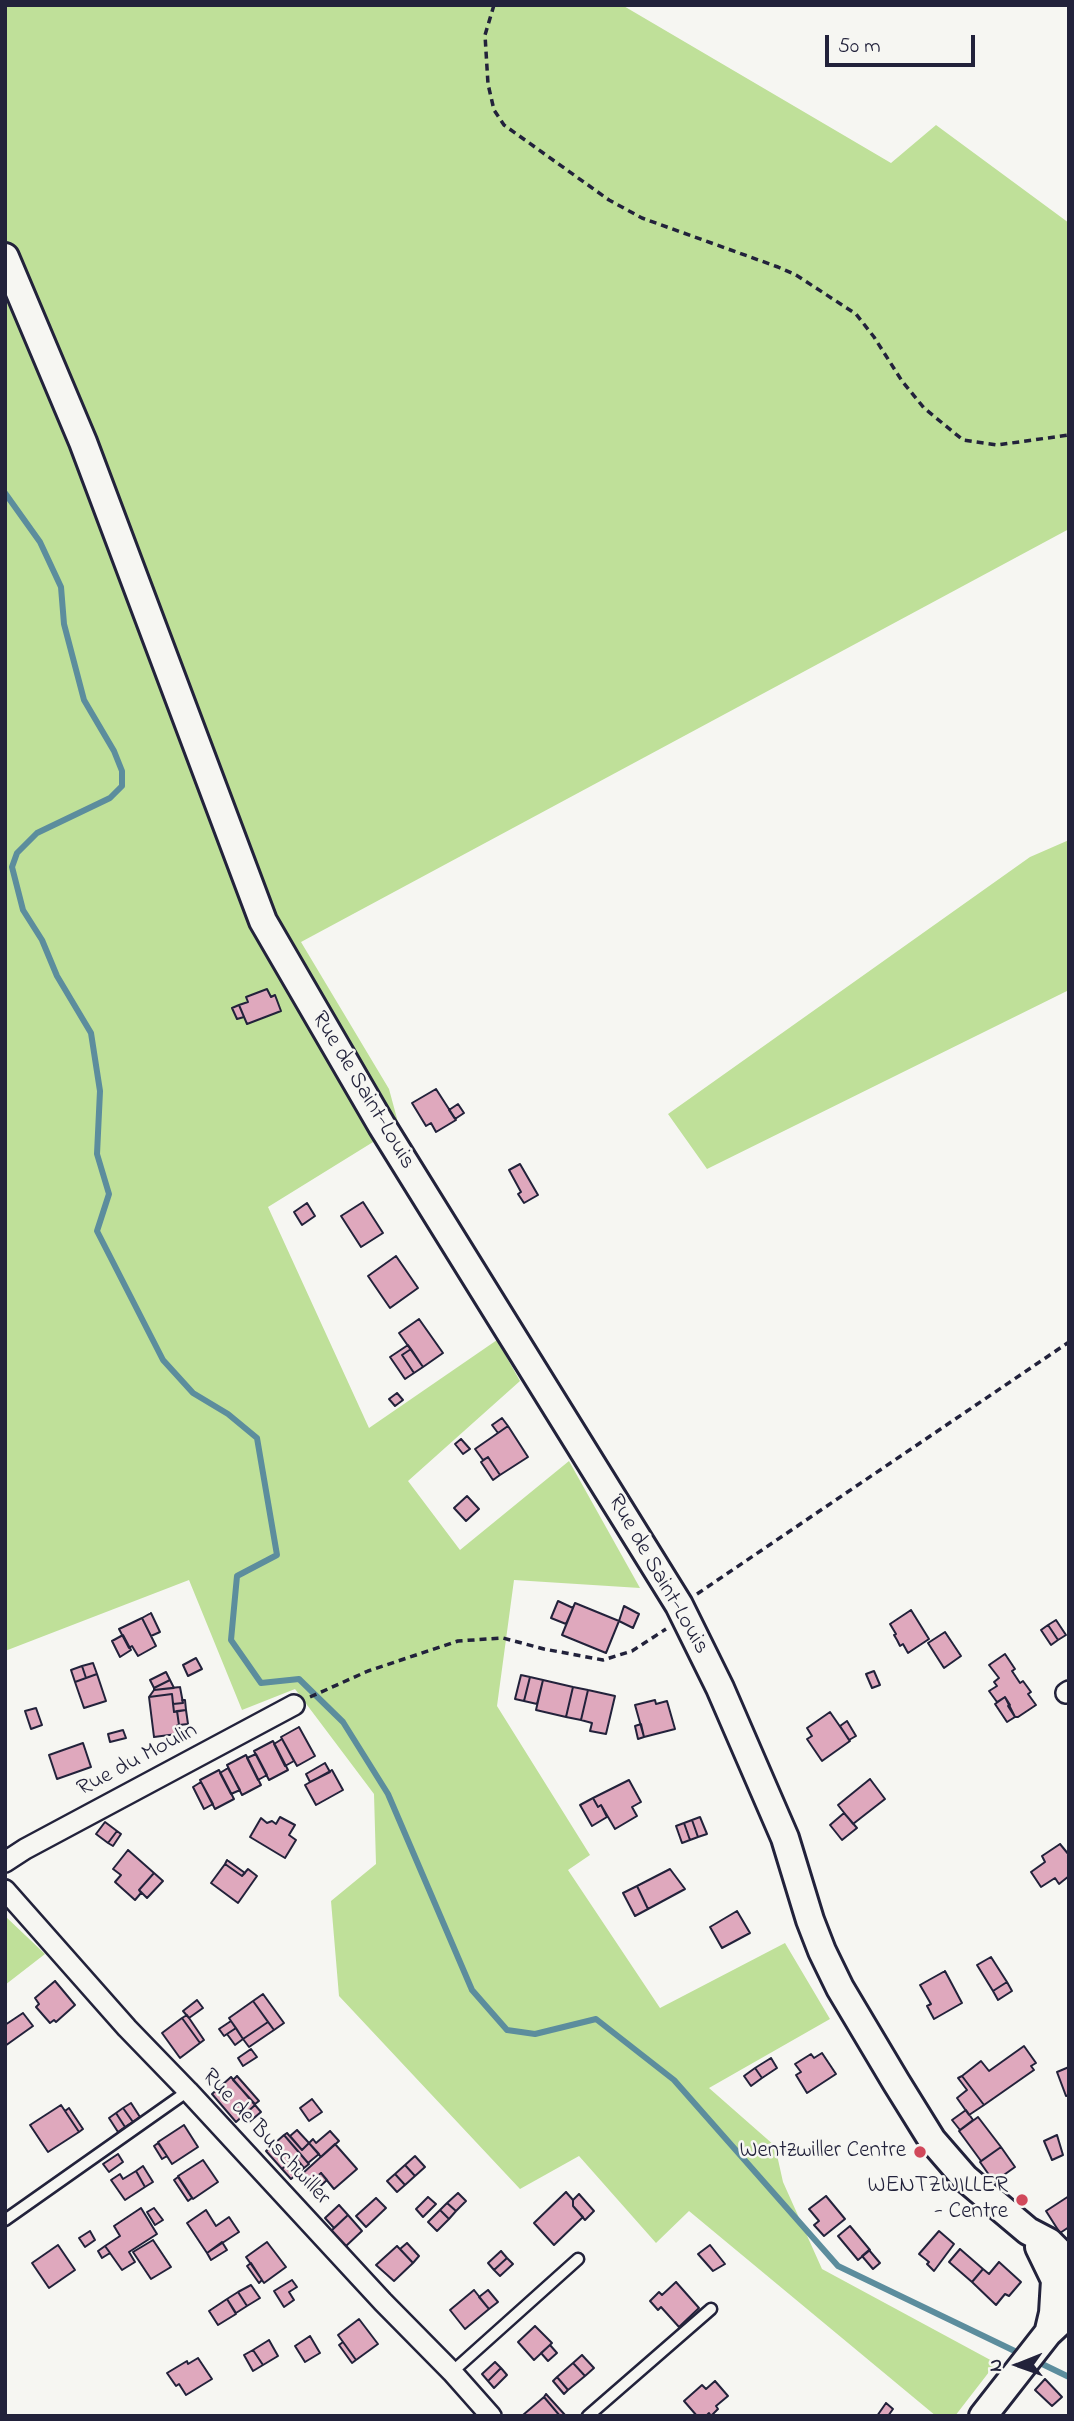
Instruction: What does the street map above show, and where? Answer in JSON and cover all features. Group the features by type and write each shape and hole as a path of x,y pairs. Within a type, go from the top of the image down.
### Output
{"street":[{"name":"Rue de Saint-Louis","path":"5,257 83,442 263,921 382,1126 682,1610 756,1769 785,1838 810,1920 841,1988 932,2140 965,2178 1028,2231 1049,2242 1059,2252 1064,2275"},
{"name":"Rue du Moulin","path":"5,1862 299,1703"},
{"name":"Rue de Buschwiller","path":"5,1891 127,2028 491,2416"},
{"path":"1044,2338 1064,2275"},
{"path":"983,2416 1069,2309"}],"lane":[{"path":"5,2220 188,2091"},
{"path":"452,2372 578,2259"},
{"path":"588,2416 711,2309"}],"path":[{"path":"494,5 485,35 488,84 494,110 504,125 608,200 642,218 796,275 856,314 923,408 963,440 997,446 1069,435"},
{"path":"299,1703 327,1688 458,1641 503,1638 603,1660 632,1651 682,1610 1069,1342"}],"green space":[{"path":"5,5 622,5 891,163 936,125 1069,223 1069,529 301,942 389,1089 399,1126 268,1207 369,1428 497,1340 520,1381 408,1481 460,1550 569,1461 640,1588 514,1580 497,1706 590,1855 568,1870 660,2008 785,1943 830,2019 709,2088 775,2146 783,2182 822,2269 996,2363 955,2416 936,2416 689,2211 656,2243 579,2156 520,2189 339,1996 331,1901 376,1864 374,1794 295,1689 242,1710 189,1580 5,1651"},
{"path":"1069,840 1069,990 707,1169 668,1114 1030,857"},
{"path":"5,1916 45,1954 5,1985"}],"building":[{"path":"267,989 271,997 275,995 281,1011 247,1024 239,1005 248,1002 246,997"},
{"path":"239,1005 244,1017 237,1019 232,1008"},
{"path":"436,1089 456,1120 436,1132 431,1123 426,1126 412,1103"},
{"path":"458,1104 464,1113 455,1119 449,1110"},
{"path":"520,1164 538,1195 524,1203 509,1170"},
{"path":"363,1202 383,1233 361,1247 341,1216"},
{"path":"307,1203 315,1216 302,1225 294,1212"},
{"path":"396,1256 418,1288 390,1308 368,1276"},
{"path":"419,1319 443,1353 423,1367 399,1333"},
{"path":"408,1345 411,1349 402,1355 414,1373 405,1379 390,1357"},
{"path":"411,1349 423,1367 414,1373 402,1355"},
{"path":"397,1393 403,1400 395,1406 389,1399"},
{"path":"502,1418 508,1426 498,1433 492,1425"},
{"path":"508,1426 528,1457 500,1475 488,1457 483,1460 475,1449"},
{"path":"461,1439 470,1449 463,1454 455,1444"},
{"path":"488,1457 500,1475 493,1480 481,1462"},
{"path":"467,1496 479,1509 466,1521 454,1508"},
{"path":"558,1601 573,1608 566,1624 551,1618"},
{"path":"575,1603 619,1621 606,1653 562,1635"},
{"path":"624,1606 639,1614 633,1628 619,1621"},
{"path":"911,1610 929,1639 908,1653 903,1644 900,1646 890,1624"},
{"path":"151,1613 160,1632 151,1636 142,1618"},
{"path":"142,1618 156,1646 138,1656 132,1646 129,1648 119,1629"},
{"path":"1056,1620 1066,1635 1058,1640 1048,1625"},
{"path":"1048,1625 1058,1640 1051,1645 1041,1630"},
{"path":"945,1632 961,1656 944,1668 928,1643"},
{"path":"123,1635 131,1650 120,1657 112,1641"},
{"path":"1005,1654 1015,1669 1012,1671 1020,1683 1023,1681 1031,1692 1028,1694 1036,1705 1018,1717 1015,1717 1005,1697 997,1702 989,1691 997,1686 994,1682 999,1678 989,1665"},
{"path":"196,1658 202,1669 188,1676 183,1665"},
{"path":"93,1663 97,1674 86,1678 82,1666"},
{"path":"82,1666 86,1678 75,1682 71,1670"},
{"path":"874,1671 880,1685 872,1688 866,1674"},
{"path":"166,1672 170,1680 154,1688 150,1680"},
{"path":"97,1674 106,1701 84,1708 75,1682"},
{"path":"521,1675 530,1677 524,1701 515,1699"},
{"path":"530,1677 543,1680 537,1704 524,1701"},
{"path":"170,1680 174,1688 154,1690 154,1688"},
{"path":"543,1680 573,1687 566,1717 536,1710"},
{"path":"180,1687 183,1703 173,1704 172,1694 149,1697 154,1690"},
{"path":"573,1687 588,1690 581,1720 566,1717"},
{"path":"588,1690 615,1696 606,1734 590,1731 592,1723 581,1720"},
{"path":"172,1694 179,1725 176,1726 177,1734 154,1737 149,1697"},
{"path":"1005,1697 1015,1717 1007,1722 995,1704"},
{"path":"182,1700 185,1700 186,1710 174,1712 173,1704 183,1703"},
{"path":"655,1700 656,1704 667,1701 675,1729 644,1737 635,1705"},
{"path":"36,1708 42,1725 31,1729 25,1711"},
{"path":"186,1710 188,1724 179,1725 177,1711"},
{"path":"830,1712 850,1741 822,1761 807,1739 812,1736 807,1728"},
{"path":"847,1721 856,1736 849,1740 840,1726"},
{"path":"641,1724 644,1737 638,1739 635,1726"},
{"path":"299,1727 315,1756 297,1766 281,1737"},
{"path":"123,1730 126,1738 110,1742 108,1734"},
{"path":"282,1739 294,1761 285,1766 274,1744"},
{"path":"273,1741 288,1770 269,1780 254,1751"},
{"path":"83,1743 91,1767 57,1779 49,1755"},
{"path":"256,1754 267,1775 258,1780 247,1758"},
{"path":"246,1755 261,1785 242,1795 227,1765"},
{"path":"325,1763 330,1772 310,1782 306,1774"},
{"path":"228,1768 240,1790 231,1794 220,1773"},
{"path":"219,1770 234,1799 215,1809 200,1780"},
{"path":"332,1770 343,1790 316,1805 305,1785"},
{"path":"870,1779 885,1799 853,1824 838,1805"},
{"path":"629,1780 641,1802 632,1807 637,1816 615,1829 601,1805 598,1807 593,1798"},
{"path":"201,1782 213,1804 204,1809 193,1787"},
{"path":"593,1798 598,1807 601,1805 607,1817 592,1826 580,1805"},
{"path":"844,1813 857,1828 842,1840 830,1825"},
{"path":"280,1817 295,1825 289,1835 296,1840 285,1858 250,1837 261,1818 267,1823 272,1821 276,1824"},
{"path":"700,1817 707,1834 698,1837 692,1820"},
{"path":"692,1820 698,1837 690,1840 684,1823"},
{"path":"105,1822 117,1831 108,1843 96,1834"},
{"path":"684,1823 690,1840 682,1843 676,1826"},
{"path":"117,1831 121,1834 113,1846 108,1843"},
{"path":"1060,1844 1069,1855 1069,1876 1059,1884 1055,1878 1041,1887 1031,1872 1045,1862 1042,1856"},
{"path":"128,1850 154,1873 139,1890 141,1893 135,1900 115,1882 121,1875 113,1869"},
{"path":"227,1860 245,1873 242,1876 225,1864"},
{"path":"225,1864 242,1876 248,1869 257,1876 238,1903 211,1883"},
{"path":"670,1869 685,1889 648,1909 637,1886"},
{"path":"154,1873 163,1881 147,1898 139,1890"},
{"path":"637,1886 648,1909 635,1916 623,1893"},
{"path":"737,1911 750,1933 722,1948 710,1927"},
{"path":"991,1957 1007,1982 993,1991 977,1965"},
{"path":"945,1971 962,2003 934,2019 927,2006 931,2004 920,1985"},
{"path":"55,1981 75,2005 56,2022 54,2020 50,2023 36,2007 39,2004 35,1998"},
{"path":"1007,1982 1012,1991 998,2000 993,1991"},
{"path":"263,1994 284,2023 274,2030 253,2001"},
{"path":"197,2000 203,2008 189,2018 183,2011"},
{"path":"253,2001 268,2022 243,2039 229,2018"},
{"path":"23,2013 33,2026 5,2046 5,2025"},
{"path":"187,2015 204,2040 200,2043 182,2018"},
{"path":"182,2018 200,2043 180,2058 162,2033"},
{"path":"231,2021 236,2028 224,2036 219,2029"},
{"path":"268,2022 274,2030 249,2047 243,2039"},
{"path":"236,2028 243,2039 235,2045 227,2034"},
{"path":"1024,2046 1036,2063 1031,2066 1034,2070 984,2105 962,2076 981,2061 989,2071"},
{"path":"251,2049 257,2057 243,2066 238,2058"},
{"path":"822,2053 836,2074 807,2093 796,2075 801,2072 795,2064 811,2054 814,2058"},
{"path":"771,2058 777,2068 762,2078 755,2068"},
{"path":"1069,2067 1069,2095 1066,2096 1057,2072"},
{"path":"755,2068 762,2078 751,2086 744,2076"},
{"path":"237,2076 259,2101 255,2104 233,2080"},
{"path":"962,2076 984,2105 969,2115 957,2098 967,2090 958,2078"},
{"path":"231,2077 255,2105 236,2122 212,2094"},
{"path":"312,2099 322,2112 309,2121 300,2108"},
{"path":"131,2103 140,2117 133,2122 123,2108"},
{"path":"61,2105 79,2132 48,2152 30,2125"},
{"path":"255,2105 261,2112 248,2123 242,2117"},
{"path":"69,2108 83,2129 79,2132 65,2111"},
{"path":"123,2108 133,2122 125,2127 116,2113"},
{"path":"966,2110 973,2120 960,2130 952,2120"},
{"path":"116,2113 125,2127 118,2132 109,2118"},
{"path":"978,2117 1001,2147 981,2161 959,2131"},
{"path":"184,2125 198,2147 172,2164 158,2142"},
{"path":"297,2130 309,2143 302,2150 290,2136"},
{"path":"330,2131 339,2141 321,2157 309,2143 313,2139 316,2143"},
{"path":"287,2133 302,2150 309,2143 319,2154 308,2163 284,2135"},
{"path":"284,2135 309,2164 304,2168 295,2157 282,2169 266,2151"},
{"path":"1057,2135 1063,2155 1052,2160 1044,2141"},
{"path":"158,2143 167,2156 162,2159 154,2146"},
{"path":"335,2144 357,2169 334,2189 321,2173 309,2183 302,2174"},
{"path":"1001,2147 1015,2167 994,2182 980,2162"},
{"path":"118,2154 123,2162 109,2172 103,2164"},
{"path":"415,2156 425,2167 415,2176 405,2165"},
{"path":"295,2157 304,2168 291,2179 282,2169"},
{"path":"203,2160 218,2182 193,2199 178,2176"},
{"path":"405,2165 415,2176 405,2185 395,2174"},
{"path":"143,2166 153,2182 145,2187 136,2171"},
{"path":"136,2171 145,2187 125,2200 111,2180 120,2174 123,2179"},
{"path":"321,2173 327,2180 316,2190 309,2183"},
{"path":"395,2174 405,2185 397,2192 387,2181"},
{"path":"178,2177 192,2198 188,2201 174,2180"},
{"path":"566,2192 583,2217 554,2245 534,2223"},
{"path":"458,2193 466,2201 456,2211 447,2203"},
{"path":"579,2194 594,2211 585,2220 573,2206 573,2200"},
{"path":"826,2196 845,2219 824,2236 814,2225 819,2221 809,2209"},
{"path":"1069,2196 1069,2227 1060,2233 1046,2211"},
{"path":"428,2197 436,2204 423,2217 416,2209"},
{"path":"376,2198 386,2208 366,2227 356,2216"},
{"path":"447,2203 456,2211 449,2219 440,2210"},
{"path":"339,2205 348,2215 334,2228 325,2218"},
{"path":"141,2208 157,2234 129,2252 135,2262 122,2270 105,2246 120,2236 114,2226"},
{"path":"154,2208 163,2220 155,2225 147,2212"},
{"path":"206,2210 216,2226 229,2217 239,2232 207,2253 187,2223"},
{"path":"440,2210 449,2219 437,2231 428,2222"},
{"path":"348,2215 362,2231 346,2246 331,2231"},
{"path":"850,2226 870,2250 858,2260 838,2236"},
{"path":"90,2231 95,2240 85,2247 79,2238"},
{"path":"939,2231 954,2244 934,2271 927,2264 929,2262 919,2254"},
{"path":"153,2240 171,2267 151,2279 133,2252"},
{"path":"222,2242 227,2250 211,2260 207,2253"},
{"path":"267,2242 286,2267 264,2283 246,2257"},
{"path":"407,2243 419,2256 413,2263 400,2249"},
{"path":"58,2245 75,2270 49,2288 32,2263"},
{"path":"710,2245 725,2264 713,2271 698,2254"},
{"path":"105,2246 110,2253 102,2258 98,2251"},
{"path":"397,2246 413,2263 394,2281 376,2265"},
{"path":"960,2249 983,2269 972,2282 949,2262"},
{"path":"869,2250 880,2263 873,2269 862,2256"},
{"path":"501,2251 507,2258 494,2270 488,2263"},
{"path":"507,2258 513,2264 500,2276 494,2270"},
{"path":"999,2262 1021,2282 1009,2296 1005,2294 996,2305 972,2282 983,2269 989,2274"},
{"path":"251,2263 262,2280 259,2283 247,2266"},
{"path":"292,2280 297,2287 289,2292 294,2300 284,2307 274,2291"},
{"path":"676,2282 699,2308 679,2327 661,2307 658,2310 650,2301 659,2292 662,2295"},
{"path":"251,2285 260,2298 247,2306 238,2292"},
{"path":"474,2290 489,2309 465,2329 450,2310"},
{"path":"488,2290 498,2302 489,2309 479,2297"},
{"path":"238,2292 247,2306 236,2313 227,2299"},
{"path":"227,2299 236,2314 218,2325 209,2311"},
{"path":"359,2319 378,2344 356,2360 338,2335"},
{"path":"535,2326 552,2343 534,2360 518,2342"},
{"path":"310,2336 320,2353 305,2362 295,2346"},
{"path":"269,2340 278,2356 263,2365 253,2350"},
{"path":"343,2342 356,2360 352,2363 339,2345"},
{"path":"550,2345 557,2353 548,2361 541,2353"},
{"path":"253,2350 263,2365 253,2371 244,2355"},
{"path":"582,2355 594,2368 585,2376 573,2363"},
{"path":"198,2358 212,2379 186,2395 167,2373"},
{"path":"495,2362 501,2368 488,2381 482,2374"},
{"path":"573,2363 585,2376 568,2390 557,2377"},
{"path":"501,2368 507,2375 494,2388 488,2381"},
{"path":"557,2377 568,2390 564,2394 553,2381"},
{"path":"1045,2379 1062,2397 1052,2406 1035,2390"},
{"path":"715,2381 728,2396 716,2406 718,2409 711,2416 709,2413 706,2416 697,2416 684,2401 702,2385 706,2389"},
{"path":"546,2394 565,2415 560,2416 544,2397"},
{"path":"544,2397 560,2416 523,2415"},
{"path":"886,2403 893,2409 888,2416 877,2416"}],"waterway":[{"path":"5,493 40,542 61,587 64,624 84,700 114,751 122,771 122,786 110,798 37,833 17,853 12,867 23,910 42,940 57,976 91,1033 100,1091 97,1154 109,1194 97,1231 163,1360 193,1393 228,1414 257,1438 277,1555 237,1576 231,1640 261,1683 299,1679 343,1722 388,1794 472,1990 507,2030 535,2034 596,2019 674,2080 838,2266 1023,2355"},
{"path":"1036,2361 1069,2377"}],"place":[{"name":"Wentzwiller Centre","path":"920,2152"},
{"name":"WENTZWILLER - Centre","path":"1022,2200"}]}
